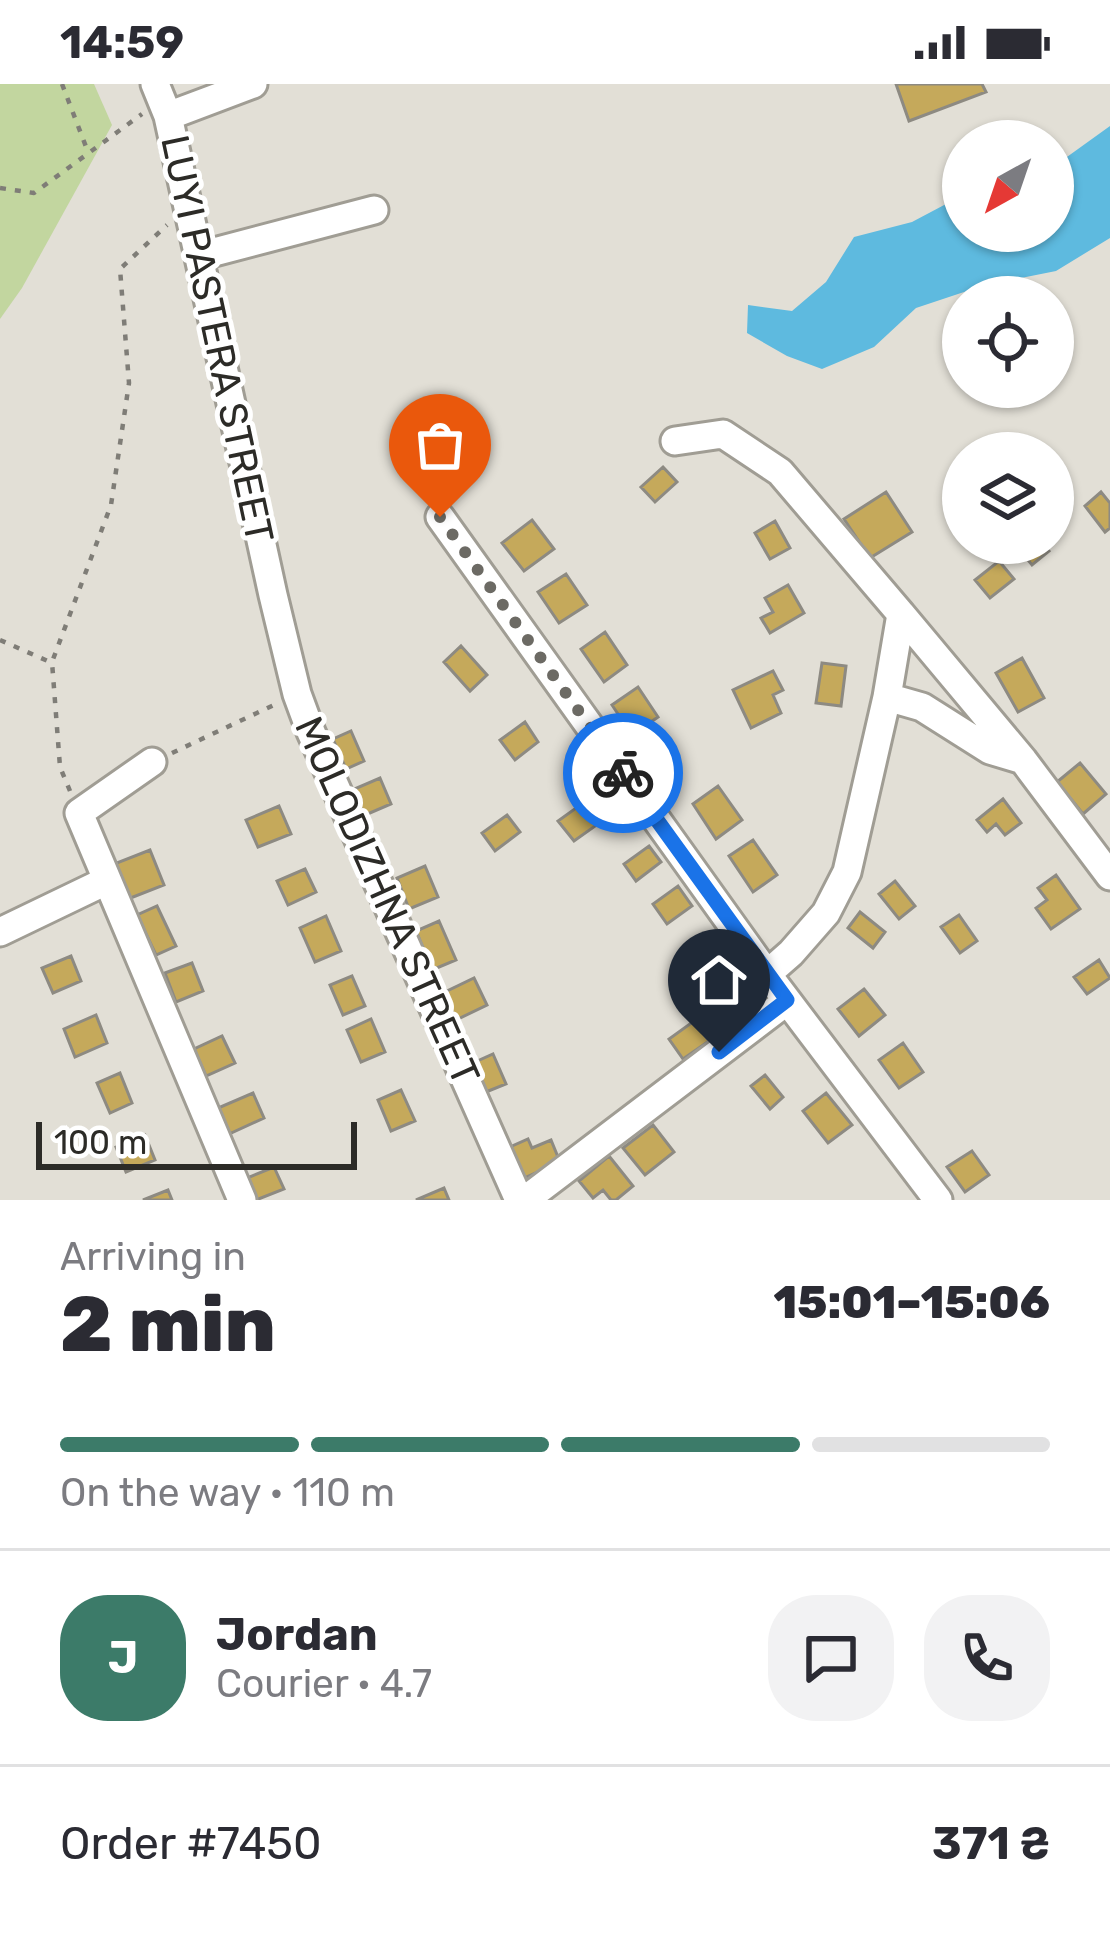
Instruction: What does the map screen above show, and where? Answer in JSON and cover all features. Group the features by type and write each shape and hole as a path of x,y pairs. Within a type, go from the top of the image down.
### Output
{"street":[{"path":"162,100 253,84"},
{"name":"LUYI PASTERA STREET","path":"162,100 272,595"},
{"path":"199,256 374,211"},
{"path":"675,441 723,434 780,472 1023,760 1110,876"},
{"path":"440,517 767,974 938,1200"},
{"name":"MOLODIZHNA STREET","path":"272,595 297,694 321,754 522,1200"},
{"path":"767,974 826,913 847,872 901,614"},
{"path":"887,697 922,707 990,750 1023,760"},
{"path":"152,762 79,812 242,1200"},
{"path":"0,932 106,881"},
{"path":"522,1200 787,1000"}],"path":[{"path":"62,84 88,154"},
{"path":"0,188 34,193 162,100"},
{"path":"79,812 60,767 52,662 111,505 129,383 120,268 188,206"},
{"path":"0,640 52,662"},
{"path":"152,762 297,694"}],"green space":[{"path":"0,84 94,84 112,125 0,319"}],"water":[{"path":"1110,126 1110,238 1056,271 1031,276 942,276 942,299 916,308 874,347 822,369 747,333 748,305 792,311 826,282 854,237 912,222 942,206 942,252 1074,252 1074,152"}],"building":[{"path":"896,84 982,84 986,92 909,121"},
{"path":"663,467 677,482 655,502 641,487"},
{"path":"886,492 912,532 870,558 844,519"},
{"path":"1101,492 1110,503 1110,528 1105,532 1085,506"},
{"path":"532,520 554,549 524,571 502,543"},
{"path":"775,521 790,548 770,559 755,533"},
{"path":"995,564 1002,564 1014,579 990,598 975,580"},
{"path":"566,574 587,605 559,623 538,592"},
{"path":"788,585 804,613 770,633 761,618 773,612 765,598"},
{"path":"605,632 627,665 604,682 581,649"},
{"path":"461,646 487,675 470,691 444,662"},
{"path":"1022,658 1044,698 1018,712 996,673"},
{"path":"822,663 846,666 841,706 816,703"},
{"path":"773,671 783,690 773,695 781,713 751,728 733,690"},
{"path":"638,687 658,717 632,735 612,705"},
{"path":"525,722 538,742 515,760 500,740"},
{"path":"351,731 364,761 346,769 333,739"},
{"path":"1080,763 1106,794 1083,814 1057,782"},
{"path":"380,778 391,804 363,816 352,790"},
{"path":"718,786 742,820 716,839 693,804"},
{"path":"1003,799 1021,823 1005,835 996,824 987,832 977,820"},
{"path":"583,803 598,824 574,841 558,821"},
{"path":"279,806 291,834 258,847 246,820"},
{"path":"507,815 520,832 495,851 482,833"},
{"path":"753,840 777,875 753,892 729,856"},
{"path":"649,846 661,862 636,881 624,864"},
{"path":"150,850 164,885 128,899 114,864"},
{"path":"425,866 438,897 409,909 397,878"},
{"path":"305,869 316,892 288,905 277,881"},
{"path":"1056,875 1080,909 1051,929 1036,908 1047,900 1038,888"},
{"path":"895,881 915,906 899,919 879,894"},
{"path":"678,886 692,906 667,924 653,904"},
{"path":"157,906 176,946 156,955 137,915"},
{"path":"860,912 885,932 873,948 848,928"},
{"path":"959,915 977,941 960,953 941,927"},
{"path":"326,916 341,951 315,962 300,928"},
{"path":"439,921 456,960 432,970 416,931"},
{"path":"71,956 81,981 53,993 42,968"},
{"path":"1099,960 1110,978 1087,994 1074,977"},
{"path":"192,963 203,991 176,1002 165,973"},
{"path":"352,976 365,1006 343,1015 330,985"},
{"path":"474,978 487,1005 456,1020 443,993"},
{"path":"864,989 885,1015 859,1036 838,1009"},
{"path":"96,1015 107,1043 75,1057 64,1029"},
{"path":"371,1019 385,1052 361,1062 347,1030"},
{"path":"694,1021 709,1041 683,1059 669,1039"},
{"path":"222,1036 235,1063 206,1076 194,1049"},
{"path":"903,1043 923,1072 899,1088 879,1060"},
{"path":"493,1054 506,1084 486,1092 473,1063"},
{"path":"120,1073 132,1103 110,1113 97,1083"},
{"path":"765,1075 783,1097 770,1109 751,1086"},
{"path":"401,1090 415,1121 391,1131 378,1100"},
{"path":"253,1093 264,1118 229,1134 218,1108"},
{"path":"826,1093 852,1125 828,1143 803,1111"},
{"path":"653,1125 674,1152 645,1175 623,1148"},
{"path":"145,1135 155,1160 126,1172 116,1147"},
{"path":"528,1139 532,1148 551,1140 560,1162 524,1178 510,1147"},
{"path":"972,1151 989,1175 965,1192 947,1167"},
{"path":"609,1156 633,1186 616,1200 603,1190 593,1198 579,1181"},
{"path":"274,1167 284,1189 256,1200 247,1178"},
{"path":"444,1188 449,1200 416,1200"},
{"path":"168,1190 172,1200 143,1200"}],"way so far":[{"path":"440,517 623,773"}],"route":[{"path":"623,773 787,1000 719,1052"}]}
